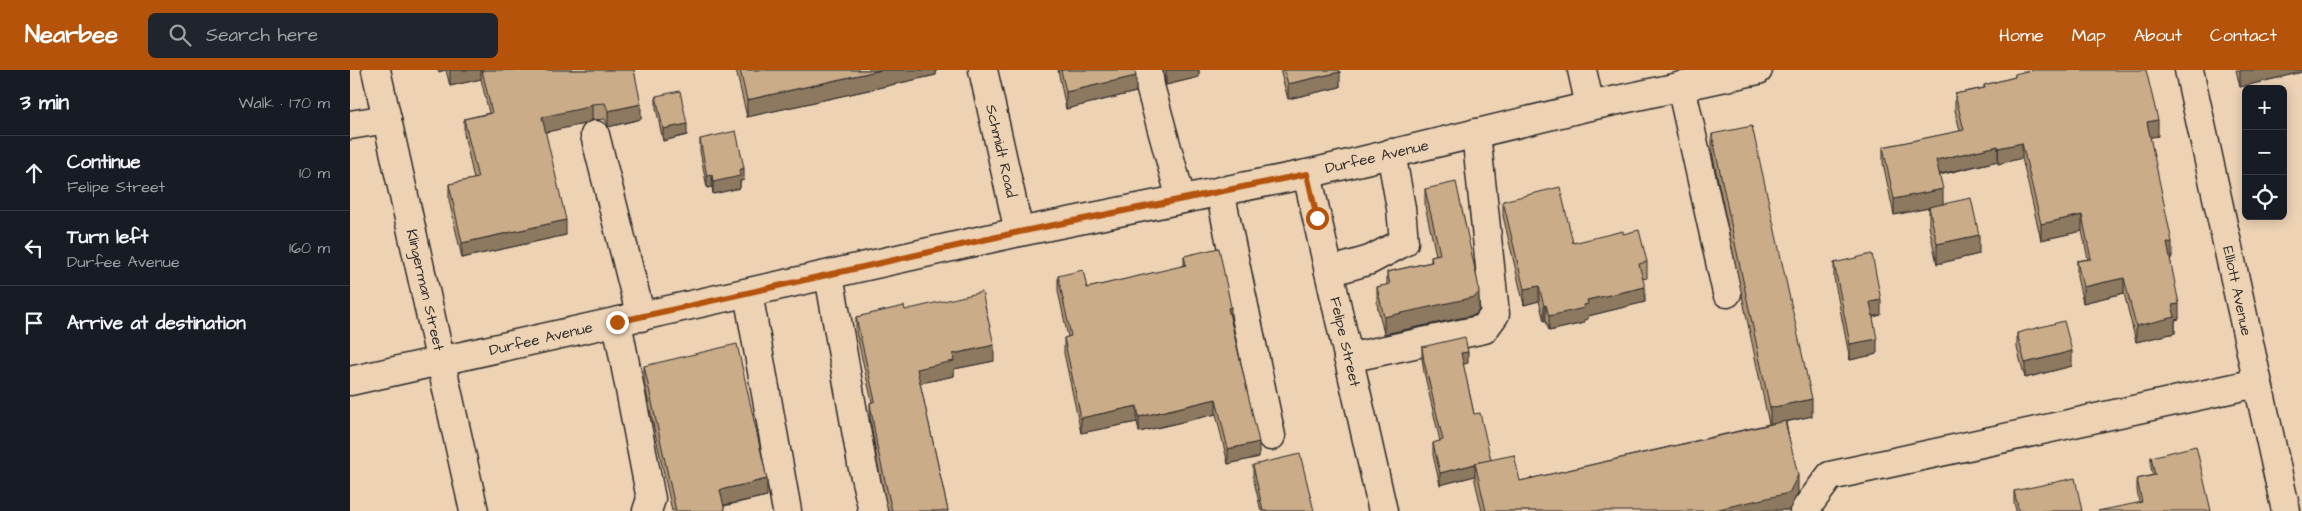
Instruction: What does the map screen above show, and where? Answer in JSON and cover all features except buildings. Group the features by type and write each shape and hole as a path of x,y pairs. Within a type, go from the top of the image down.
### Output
{"street":[{"name":"Klingerman Street","path":"376,70 474,511"},
{"name":"Schmidt Road","path":"982,70 1019,232"},
{"path":"1148,70 1181,199"},
{"path":"1582,70 1590,106"},
{"name":"Durfee Avenue","path":"350,382 1019,232 1307,174 1590,106 1758,70"},
{"name":"Elliott Avenue","path":"2189,70 2286,511"},
{"path":"1681,86 1727,293"},
{"path":"350,125 387,119"},
{"path":"1348,358 1484,329 1495,314 1476,133"},
{"path":"595,135 629,320 652,499 647,511"},
{"path":"1329,272 1370,260 1404,242 1401,208 1391,154"},
{"name":"Felipe Street","path":"1307,174 1383,511"},
{"path":"1220,191 1271,436"},
{"path":"829,275 862,464 874,511"},
{"path":"748,293 787,511"},
{"path":"1804,511 1830,476 2257,383"}],"route":[{"path":"617,322 1019,232 1307,174 1317,218"}]}
